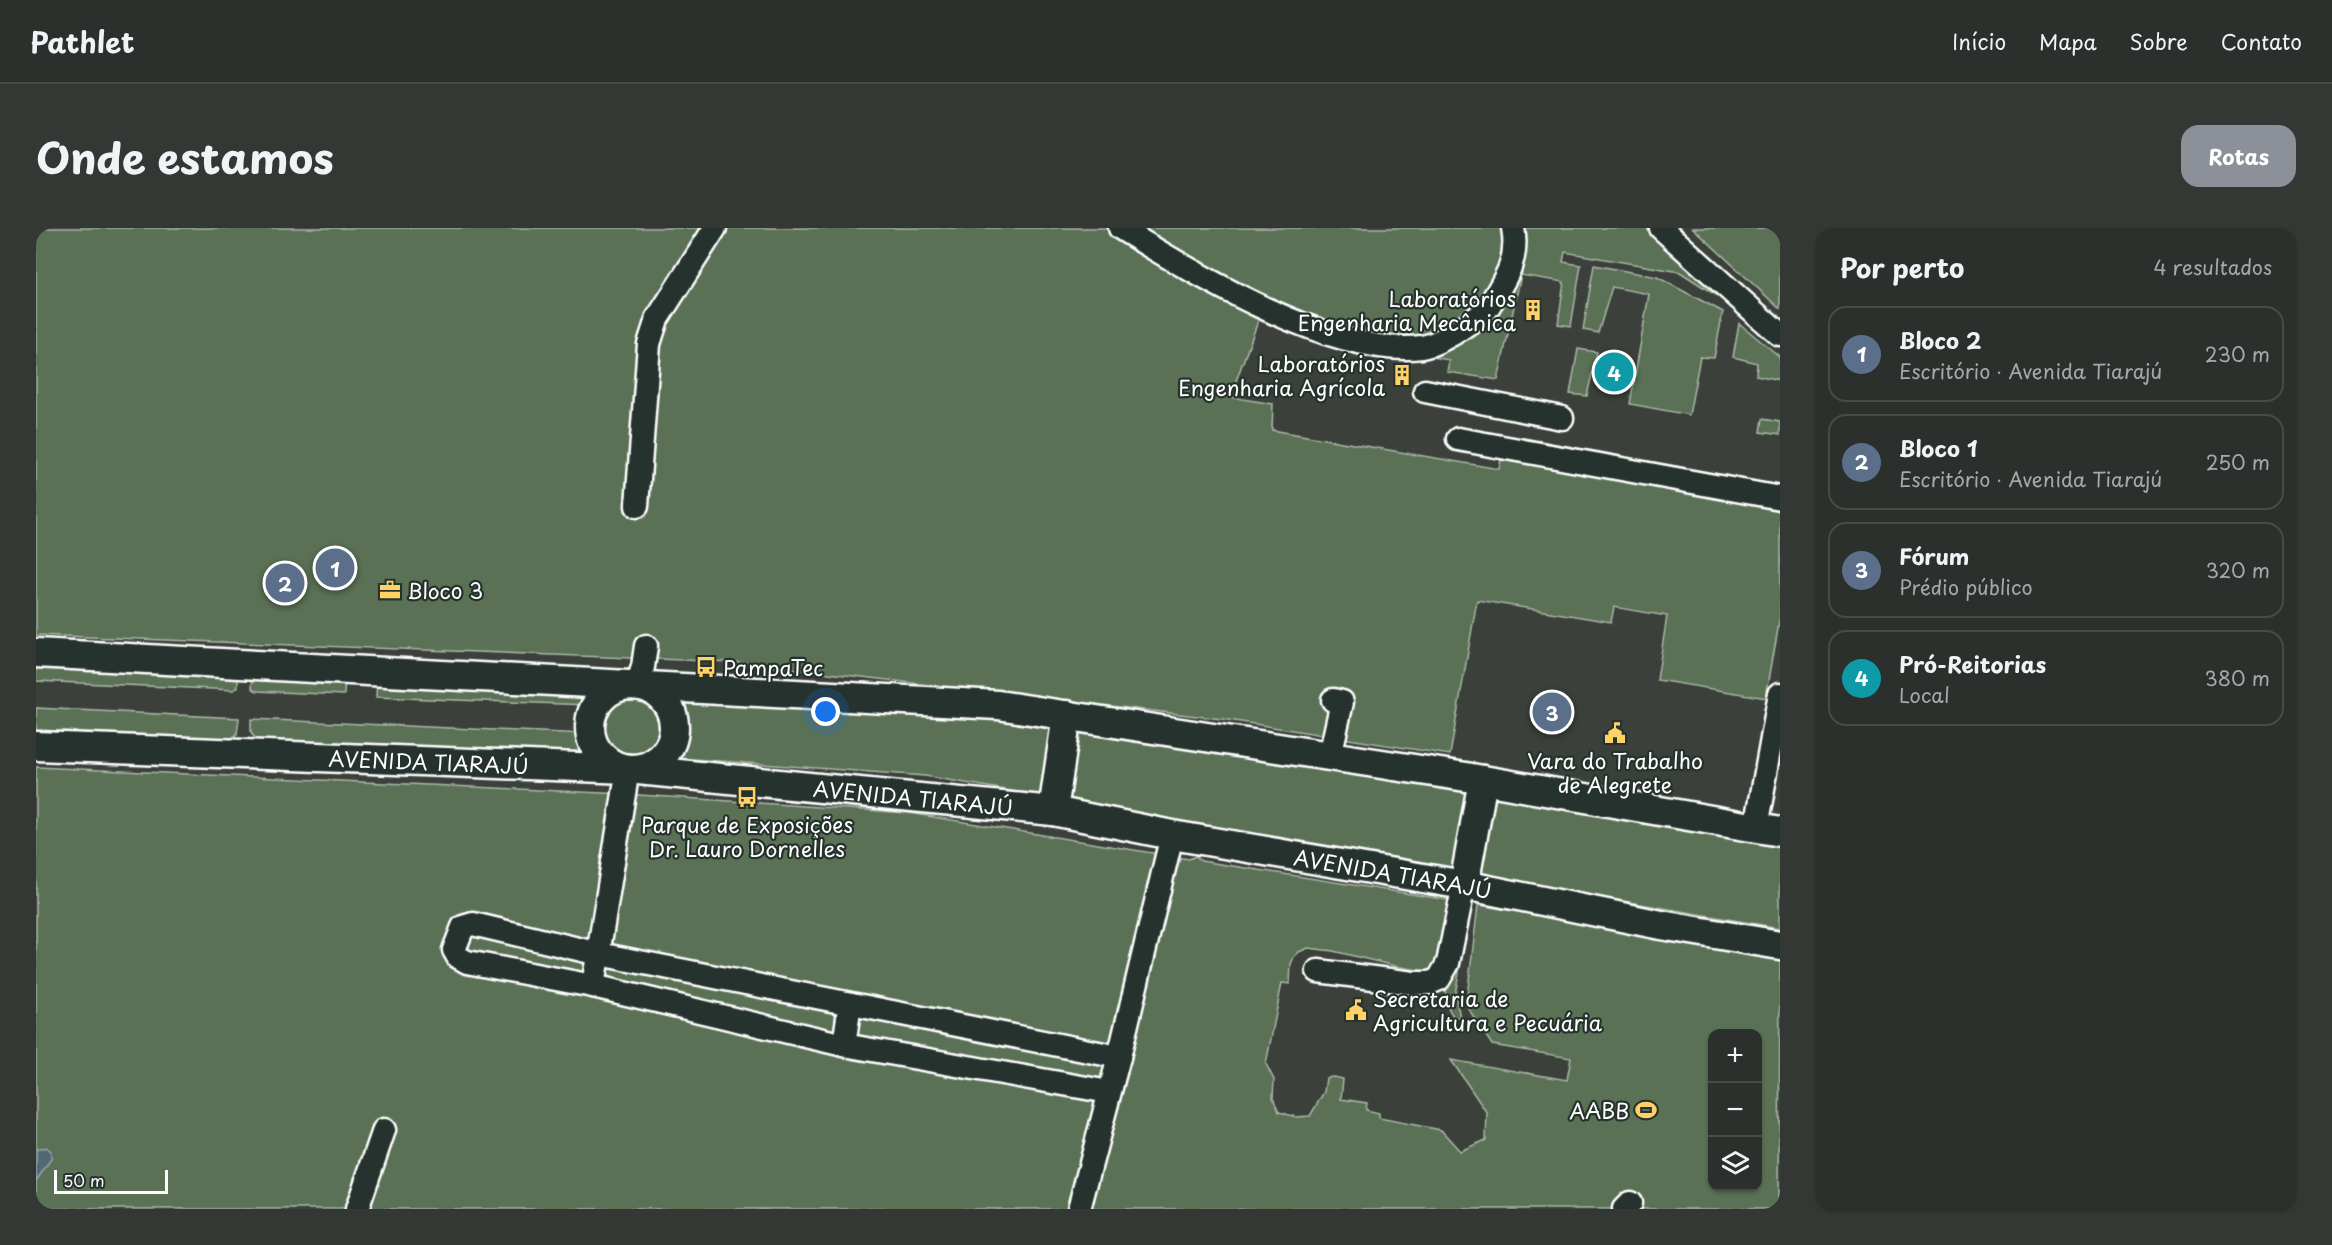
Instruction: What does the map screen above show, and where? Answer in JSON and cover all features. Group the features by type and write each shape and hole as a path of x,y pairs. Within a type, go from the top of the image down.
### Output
{"main road":[{"path":"36,653 998,705 1483,780 1768,830"},
{"path":"637,684 661,695 672,711 675,731 664,755 654,763 642,768 628,769 603,758 595,747 590,720 596,705 607,693 621,686 637,684"},
{"path":"1053,811 1067,716"},
{"name":"AVENIDA TIARAJÚ","path":"36,746 628,769 1053,811 1172,835 1464,885 1660,925 1780,945"},
{"path":"1464,885 1483,780"}],"street":[{"path":"637,506 650,344 657,319 715,228"},
{"path":"1120,228 1209,280 1272,311 1351,340 1397,348 1425,346 1459,330 1486,312 1514,262 1513,228"},
{"path":"1661,228 1780,334"},
{"path":"1685,228 1780,317"},
{"path":"1425,391 1562,418"},
{"path":"1458,439 1780,498"},
{"path":"637,684 644,663 646,646"},
{"path":"1768,830 1780,694"},
{"path":"1330,756 1342,702 1333,700"},
{"path":"593,986 600,954 628,769"},
{"path":"1079,1209 1119,1057 1172,835"},
{"path":"1318,971 1413,983 1430,983 1439,979 1448,963 1464,885"},
{"path":"1109,1092 844,1045 593,986 467,962 458,957 454,950 463,927 473,924 600,954 1119,1057"},
{"path":"844,1045 850,1004"},
{"path":"357,1209 384,1130"}],"green space":[{"path":"36,228 1504,228 1508,255 1481,306 1429,335 1361,334 1267,297 1230,397 1273,404 1272,430 1499,469 1501,460 1780,506 1780,616 1766,698 1657,680 1667,616 1614,607 1611,622 1477,600 1450,755 1222,719 734,662 36,635"},
{"path":"1515,228 1653,228 1756,321 1680,272 1565,252 1563,262 1581,265 1571,326 1558,324 1564,282 1521,275 1498,380 1447,372 1449,360 1415,354 1492,312"},
{"path":"1693,228 1780,228 1780,309"},
{"path":"1594,265 1657,277 1723,312 1714,358 1700,357 1689,415 1630,404 1649,294 1612,287 1598,333 1583,330"},
{"path":"1739,323 1780,357 1780,381 1756,376 1757,363 1733,357"},
{"path":"1578,349 1597,352 1587,396 1570,394"},
{"path":"1762,419 1780,422 1780,435 1760,432"},
{"path":"36,659 238,674 238,687 234,690 36,681"},
{"path":"253,673 345,675 344,695 257,691 252,688"},
{"path":"377,676 605,688 589,705 376,697"},
{"path":"668,691 1056,720 1046,797 925,776 665,757 676,740 680,725 680,717"},
{"path":"633,697 650,702 658,710 663,727 658,744 650,752 633,757 616,752 608,744 603,727 608,710 616,702"},
{"path":"36,708 239,718 237,734 230,739 36,730"},
{"path":"251,719 586,734 596,755 256,740 251,732"},
{"path":"1076,727 1472,788 1457,871 1066,805"},
{"path":"36,767 624,794 909,813 1189,859 1196,856 1201,861 1455,901 1439,963 1430,972 1333,951 1308,948 1299,952 1291,964 1290,984 1282,983 1266,1064 1274,1080 1273,1098 1279,1112 1296,1117 1310,1116 1324,1092 1326,1078 1334,1077 1343,1079 1341,1099 1367,1103 1366,1110 1379,1113 1379,1118 1441,1130 1460,1151 1486,1140 1487,1113 1451,1060 1567,1080 1571,1058 1492,1045 1466,1005 1478,905 1780,956 1779,1209 36,1209"},
{"path":"1494,796 1780,842 1780,928 1484,877 1479,869"},
{"path":"1466,935 1455,994 1460,1017 1454,1017 1448,1008 1445,988 1453,956 1461,937"}],"water":[{"path":"46,1147 51,1151 51,1159 36,1181 36,1150"}],"place":[{"name":"Laboratórios Engenharia Mecânica","path":"1533,310"},
{"name":"Pró-Reitorias","path":"1614,372"},
{"name":"Laboratórios Engenharia Agrícola","path":"1402,375"},
{"name":"Bloco 2","path":"335,568"},
{"name":"Bloco 1","path":"285,583"},
{"name":"Bloco 3","path":"390,590"},
{"name":"PampaTec","path":"706,667"},
{"name":"Fórum","path":"1552,712"},
{"name":"Vara do Trabalho de Alegrete","path":"1615,733"},
{"name":"Parque de Exposições Dr. Lauro Dornelles","path":"747,797"},
{"name":"Secretaria de Agricultura e Pecuária","path":"1356,1010"},
{"name":"AABB","path":"1646,1110"}]}
